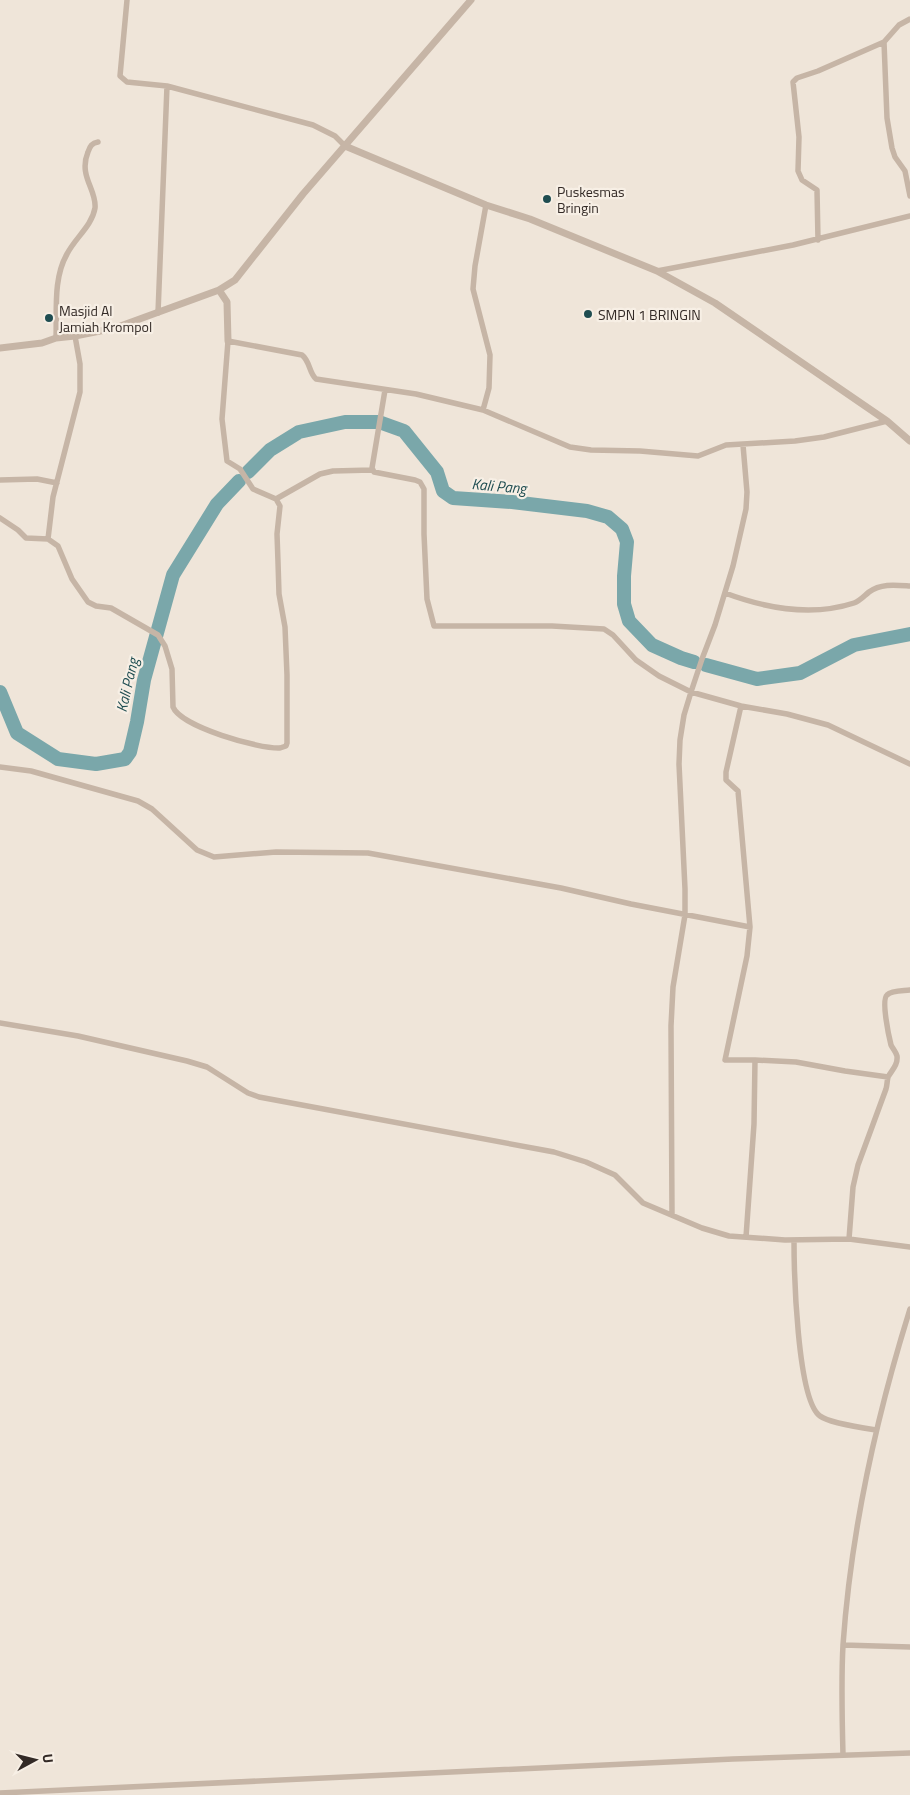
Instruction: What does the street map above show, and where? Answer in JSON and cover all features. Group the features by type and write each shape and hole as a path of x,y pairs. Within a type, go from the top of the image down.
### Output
{"street":[{"path":"127,0 120,76 127,82 167,86 313,125 335,136 344,146 486,205 530,219 657,271 715,304 888,421 910,441"},
{"path":"0,348 115,328 219,290 235,280 303,194 471,0"},
{"path":"818,240 816,228 818,194 814,188 802,180 798,171 799,137 793,82 797,78 818,71 884,42 899,25 910,19"},
{"path":"884,42 887,118 892,148 895,157 905,171 910,196"},
{"path":"158,313 167,86"},
{"path":"56,338 59,275 66,254 92,218 95,206 85,173 86,156 90,146 98,142"},
{"path":"483,410 489,388 490,355 473,289 475,266 486,205"},
{"path":"657,271 818,240 910,216"},
{"path":"0,518 26,538 48,539 58,546 72,579 88,602 96,606 111,608 158,635 165,646 172,669 173,707 176,713 192,723 246,743 280,748 286,746 287,675 285,628 279,594 277,534 280,506 276,499 252,489 240,469 227,461 222,418 228,341 227,302 219,290"},
{"path":"48,539 53,497 68,432 80,392 80,364 75,336"},
{"path":"228,341 302,355 316,379 416,394 483,410 562,444 590,450 640,451 698,456 726,445 824,437 888,421"},
{"path":"372,470 385,390"},
{"path":"672,1215 670,1026 673,987 685,916 685,879 678,764 680,740 684,715 691,692 716,625 746,509 747,492 743,445"},
{"path":"276,499 320,474 333,471 372,470 420,482 424,490 427,599 434,626 552,626 604,629 613,635 636,660 659,676 691,692 741,706 787,714 828,725 910,764"},
{"path":"0,480 37,479 57,483"},
{"path":"725,593 768,607 807,610 836,607 856,602 871,590 880,587 896,584 910,586"},
{"path":"741,706 726,772 726,780 738,791 750,927 725,1060 796,1062 845,1072 888,1077"},
{"path":"0,767 31,771 138,801 152,808 197,850 214,857 276,852 368,853 561,888 685,916 750,927"},
{"path":"849,1239 853,1187 858,1165 886,1089 888,1077 894,1070 897,1055 891,1044 884,1008 884,998 891,993 910,990"},
{"path":"0,1023 78,1036 187,1061 207,1067 248,1094 554,1152 602,1168 615,1175 643,1203 702,1228 730,1236 794,1240 849,1239 910,1247"},
{"path":"746,1237 754,1124 755,1060"},
{"path":"794,1240 795,1290 799,1339 807,1386 814,1408 818,1414 826,1419 876,1430"},
{"path":"843,1755 843,1645 864,1481 876,1430 907,1326 910,1309"},
{"path":"843,1645 910,1647"},
{"path":"0,1793 910,1753"}],"waterway":[{"name":"Kali Pang","path":"248,472 270,450 299,432 345,422 379,422 404,431 437,472 443,491 453,498 512,502 587,511 608,517 622,529 627,542 624,604 629,621 652,645 694,662"},
{"name":"Kali Pang","path":"0,692 17,733 58,759 96,764 125,759 130,752 144,680 173,575 217,504 239,481"},
{"name":"Kali Pang","path":"706,665 757,679 800,673 854,645 910,634"}],"place":[{"name":"Puskesmas Bringin","path":"547,199"},
{"name":"SMPN 1 BRINGIN","path":"588,314"},
{"name":"Masjid Al Jamiah Krompol","path":"49,318"}]}
